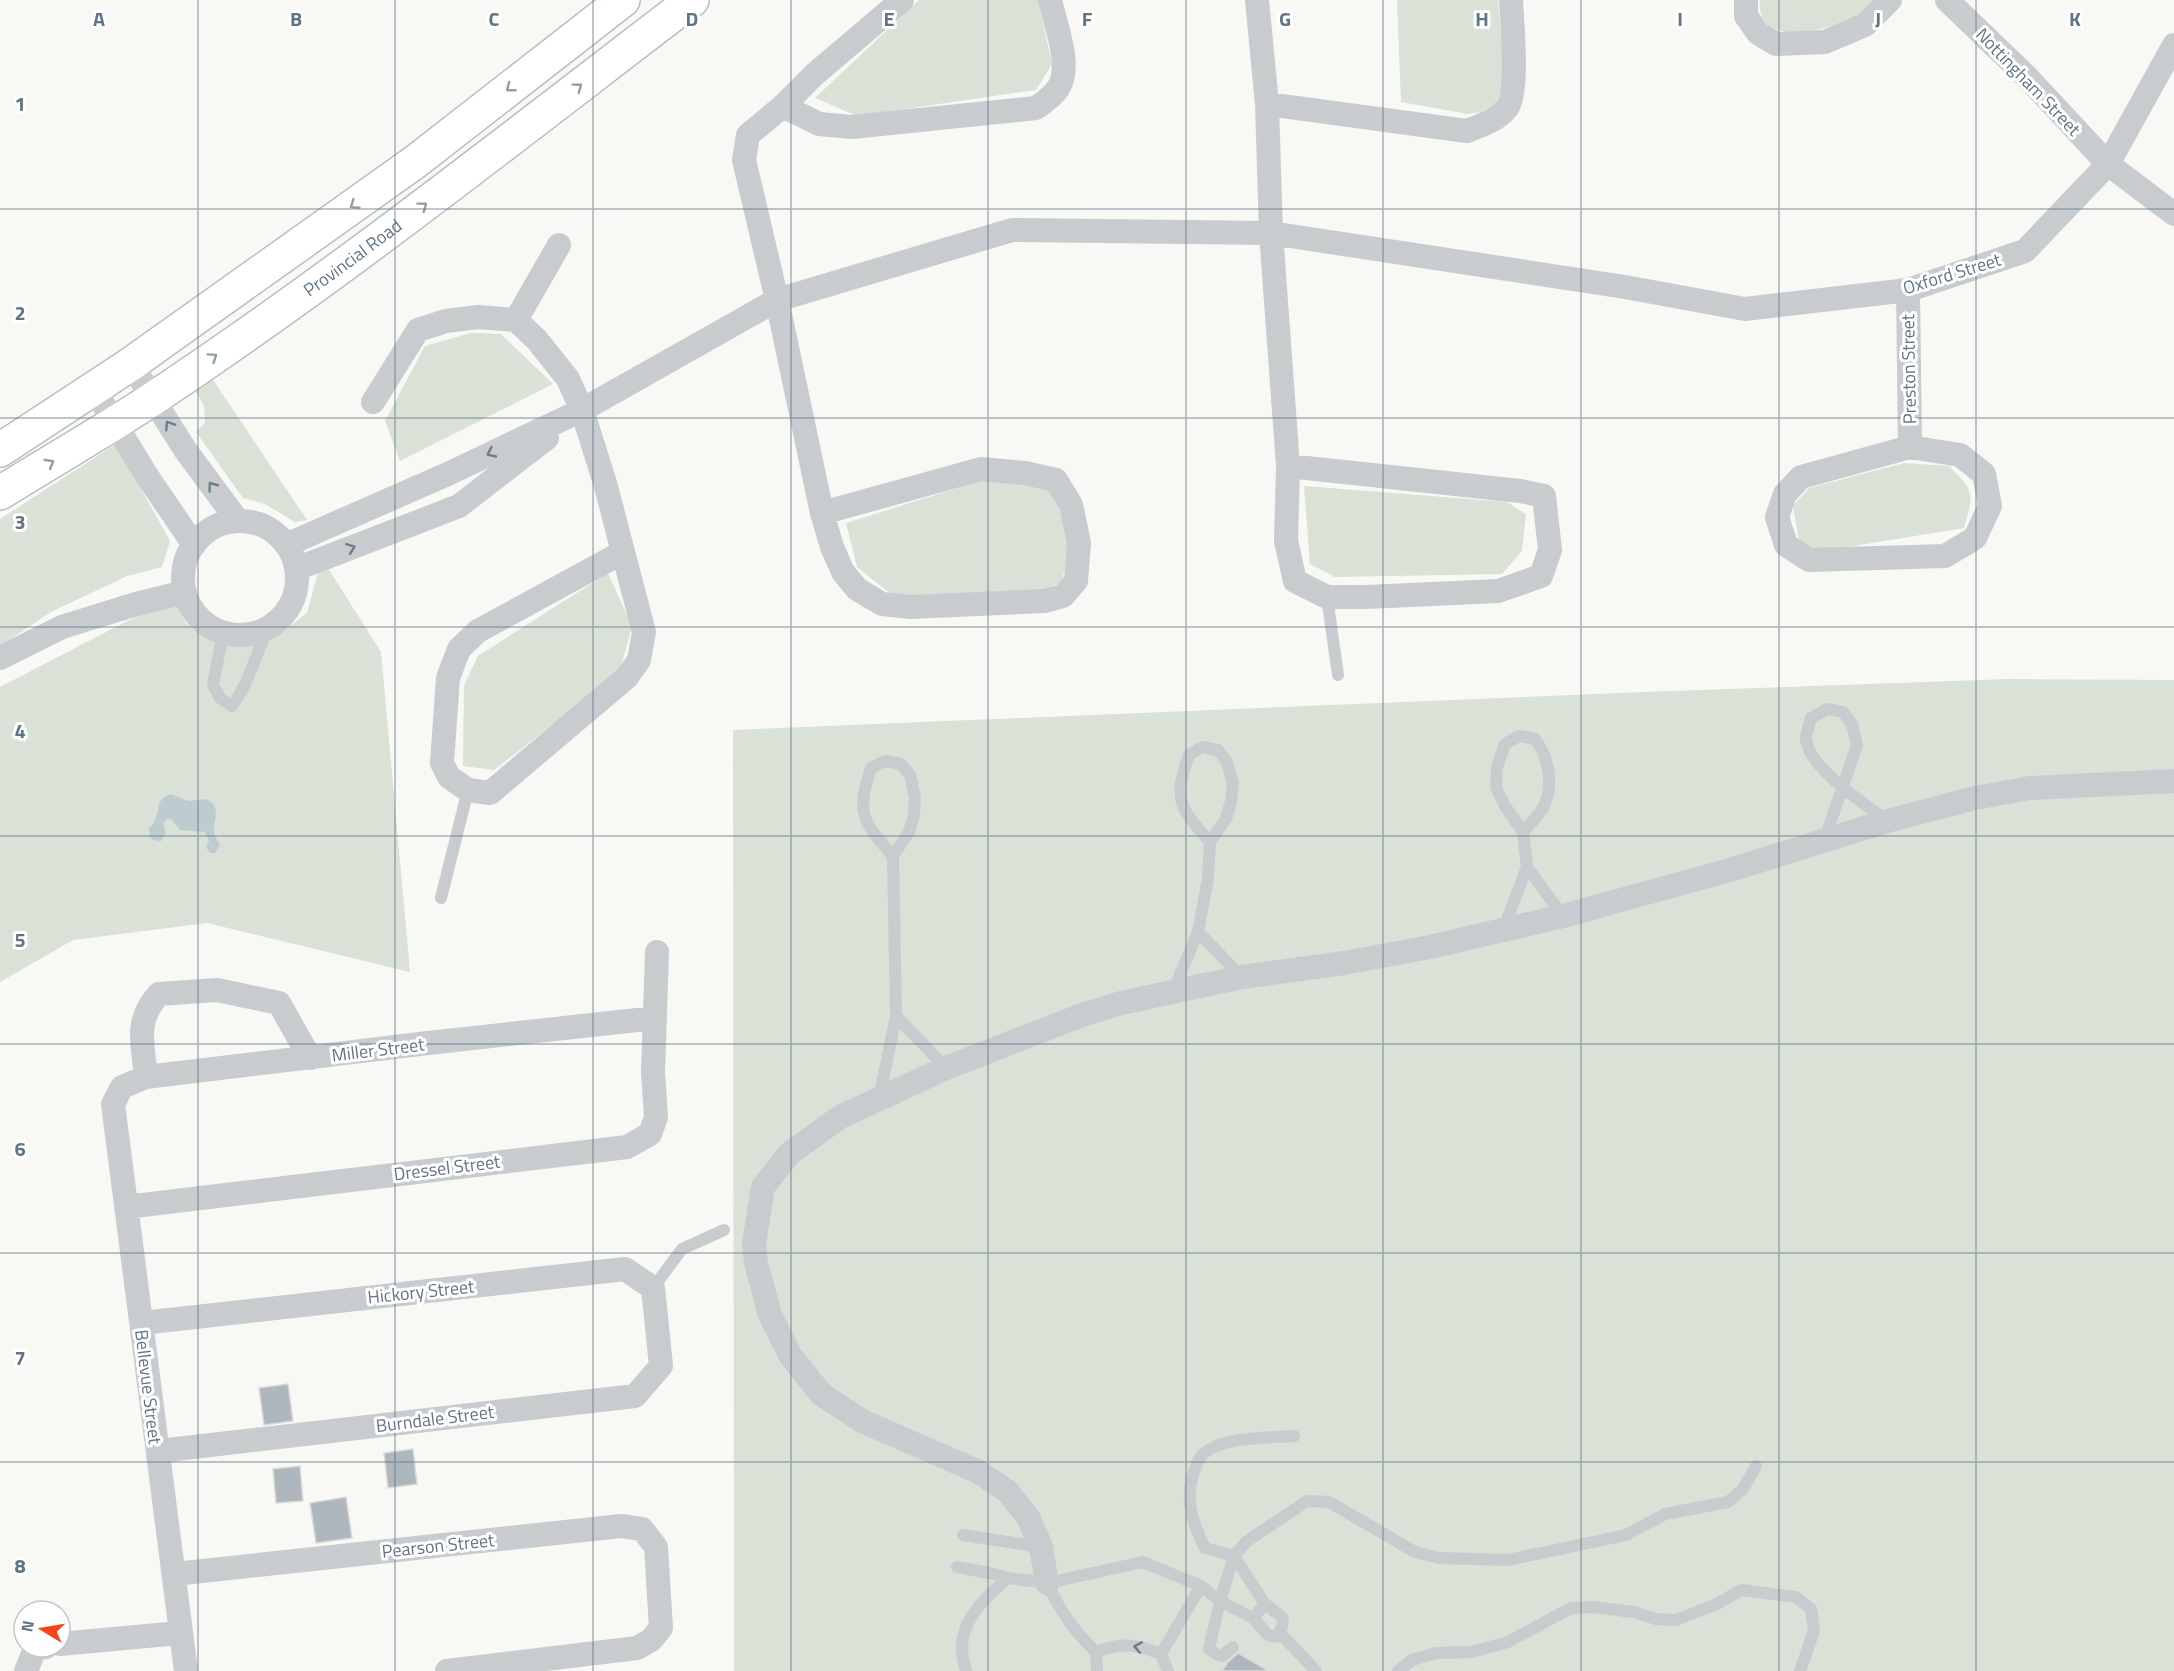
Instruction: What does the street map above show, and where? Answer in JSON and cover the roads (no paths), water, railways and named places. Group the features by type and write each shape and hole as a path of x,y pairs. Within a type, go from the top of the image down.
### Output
{"street":[{"path":"0,450 131,364 415,162 623,0"},
{"name":"Provincial Road","path":"0,493 152,399 296,300 692,0"},
{"path":"822,513 981,469 1025,473 1056,480 1071,505 1079,543 1076,581 1063,596 1045,601 911,607 882,604 857,589 843,572 832,547 822,513 777,300 744,160 748,135 902,0"},
{"path":"783,106 819,124 852,127 1035,108 1050,97 1060,84 1065,62 1050,0"},
{"path":"1257,0 1267,104 1271,233 1288,466 1286,541 1295,581 1327,597 1366,597 1498,591 1541,576 1550,550 1544,496 1520,491 1288,466"},
{"path":"1267,104 1467,131 1493,120 1509,106 1514,79 1511,0"},
{"path":"1746,0 1746,16 1758,33 1776,44 1825,42 1865,25 1890,0"},
{"name":"Nottingham Street","path":"1947,0 2026,76 2108,164 2174,214"},
{"name":"Oxford Street","path":"582,410 777,300 1012,230 1271,233 1625,287 1745,309 1908,291 2025,251 2108,164 2174,45"},
{"path":"516,320 559,245"},
{"name":"Preston Street","path":"1908,291 1910,447"},
{"path":"373,402 418,330 446,321 478,317 516,320 537,340 568,379 582,410 605,483 644,632 639,660 627,677 490,793 468,790 449,777 442,763 448,678 459,649 478,631 623,552"},
{"path":"131,364 186,451 238,521"},
{"path":"94,389 194,545"},
{"path":"286,545 450,473 582,410"},
{"path":"296,569 459,506 582,410"},
{"path":"1910,447 1960,455 1984,474 1990,506 1975,538 1946,556 1809,560 1786,545 1778,517 1785,494 1801,477 1910,447"},
{"path":"238,521 256,524 273,532 286,545 296,569 296,587 291,604 281,618 268,628 253,634 238,636 223,633 206,624 192,610 185,592 183,576 186,559 194,545 206,532 221,524 238,521"},
{"path":"0,658 62,627 136,604 185,592"},
{"path":"1047,1583 1041,1547 1028,1517 1007,1491 979,1472 862,1421 821,1394 790,1355 770,1315 756,1263 754,1244 763,1187 789,1154 840,1117 946,1068 1082,1015 1122,1003 1242,978 1430,947 1563,916 1730,870 1887,821 1975,798 2030,789 2174,781"},
{"name":"Dressel Street","path":"126,1207 627,1147 650,1134 656,1117 653,1073 657,952"},
{"path":"146,1077 141,1027 148,1006 159,994 217,990 279,1003 310,1058"},
{"name":"Miller Street","path":"112,1104 122,1087 146,1077 655,1018"},
{"path":"112,1104 159,1451 185,1671"},
{"name":"Bellevue Street","path":"112,1104 179,1633"},
{"name":"Hickory Street","path":"142,1323 625,1269 653,1288"},
{"name":"Burndale Street","path":"159,1451 635,1396 661,1366 653,1288"},
{"name":"Pearson Street","path":"174,1574 621,1526 642,1529 656,1547 661,1628 651,1640 637,1648 447,1671"},
{"path":"72,1643 179,1633"}],"lane":[{"path":"1327,597 1338,675"},
{"path":"223,633 213,685 220,698 232,706 243,691 268,628"},
{"path":"1824,842 1844,787 1857,745 1852,724 1843,712 1827,709 1811,718 1806,740 1815,760 1823,771 1844,787 1887,821"},
{"path":"1503,930 1527,867 1523,832 1505,807 1496,787 1497,767 1505,744 1520,736 1535,739 1544,751 1549,772 1548,791 1543,808 1523,832"},
{"path":"1173,991 1198,932 1208,878 1210,842 1226,819 1231,801 1233,783 1227,762 1218,750 1202,747 1189,754 1181,778 1179,797 1188,817 1210,842"},
{"path":"879,1099 896,1016 893,856 909,832 914,815 915,797 910,776 901,764 885,761 871,768 863,791 862,812 871,831 893,856"},
{"path":"441,898 468,790"},
{"path":"1527,867 1563,916"},
{"path":"1198,932 1242,978"},
{"path":"896,1016 946,1068"},
{"path":"653,1288 682,1249 724,1230"},
{"path":"957,1567 1008,1578 1047,1583 1143,1562 1201,1586 1220,1600 1253,1618 1268,1635 1275,1637 1280,1633 1284,1624 1282,1617 1265,1604 1234,1557 1205,1548 1198,1535 1188,1500 1192,1474 1202,1454 1238,1440 1294,1436"},
{"path":"1233,1647 1222,1656 1209,1649 1220,1600 1234,1557 1247,1541 1307,1501 1329,1502 1415,1552 1440,1558 1508,1560 1626,1535 1665,1514 1728,1502 1743,1489 1756,1466"},
{"path":"963,1534 1041,1547"},
{"path":"966,1671 962,1647 966,1624 988,1595 1008,1578"},
{"path":"1047,1583 1061,1612 1078,1635 1096,1652 1097,1671"},
{"path":"1161,1654 1201,1586"},
{"path":"1398,1671 1412,1660 1436,1653 1472,1652 1508,1641 1571,1608 1604,1608 1634,1612 1656,1619 1676,1620 1717,1604 1741,1590 1796,1597 1811,1609 1814,1631 1800,1671"},
{"path":"1253,1618 1265,1604"},
{"path":"1280,1633 1316,1671"},
{"path":"1096,1652 1114,1645 1144,1647 1161,1654 1168,1671"}]}
